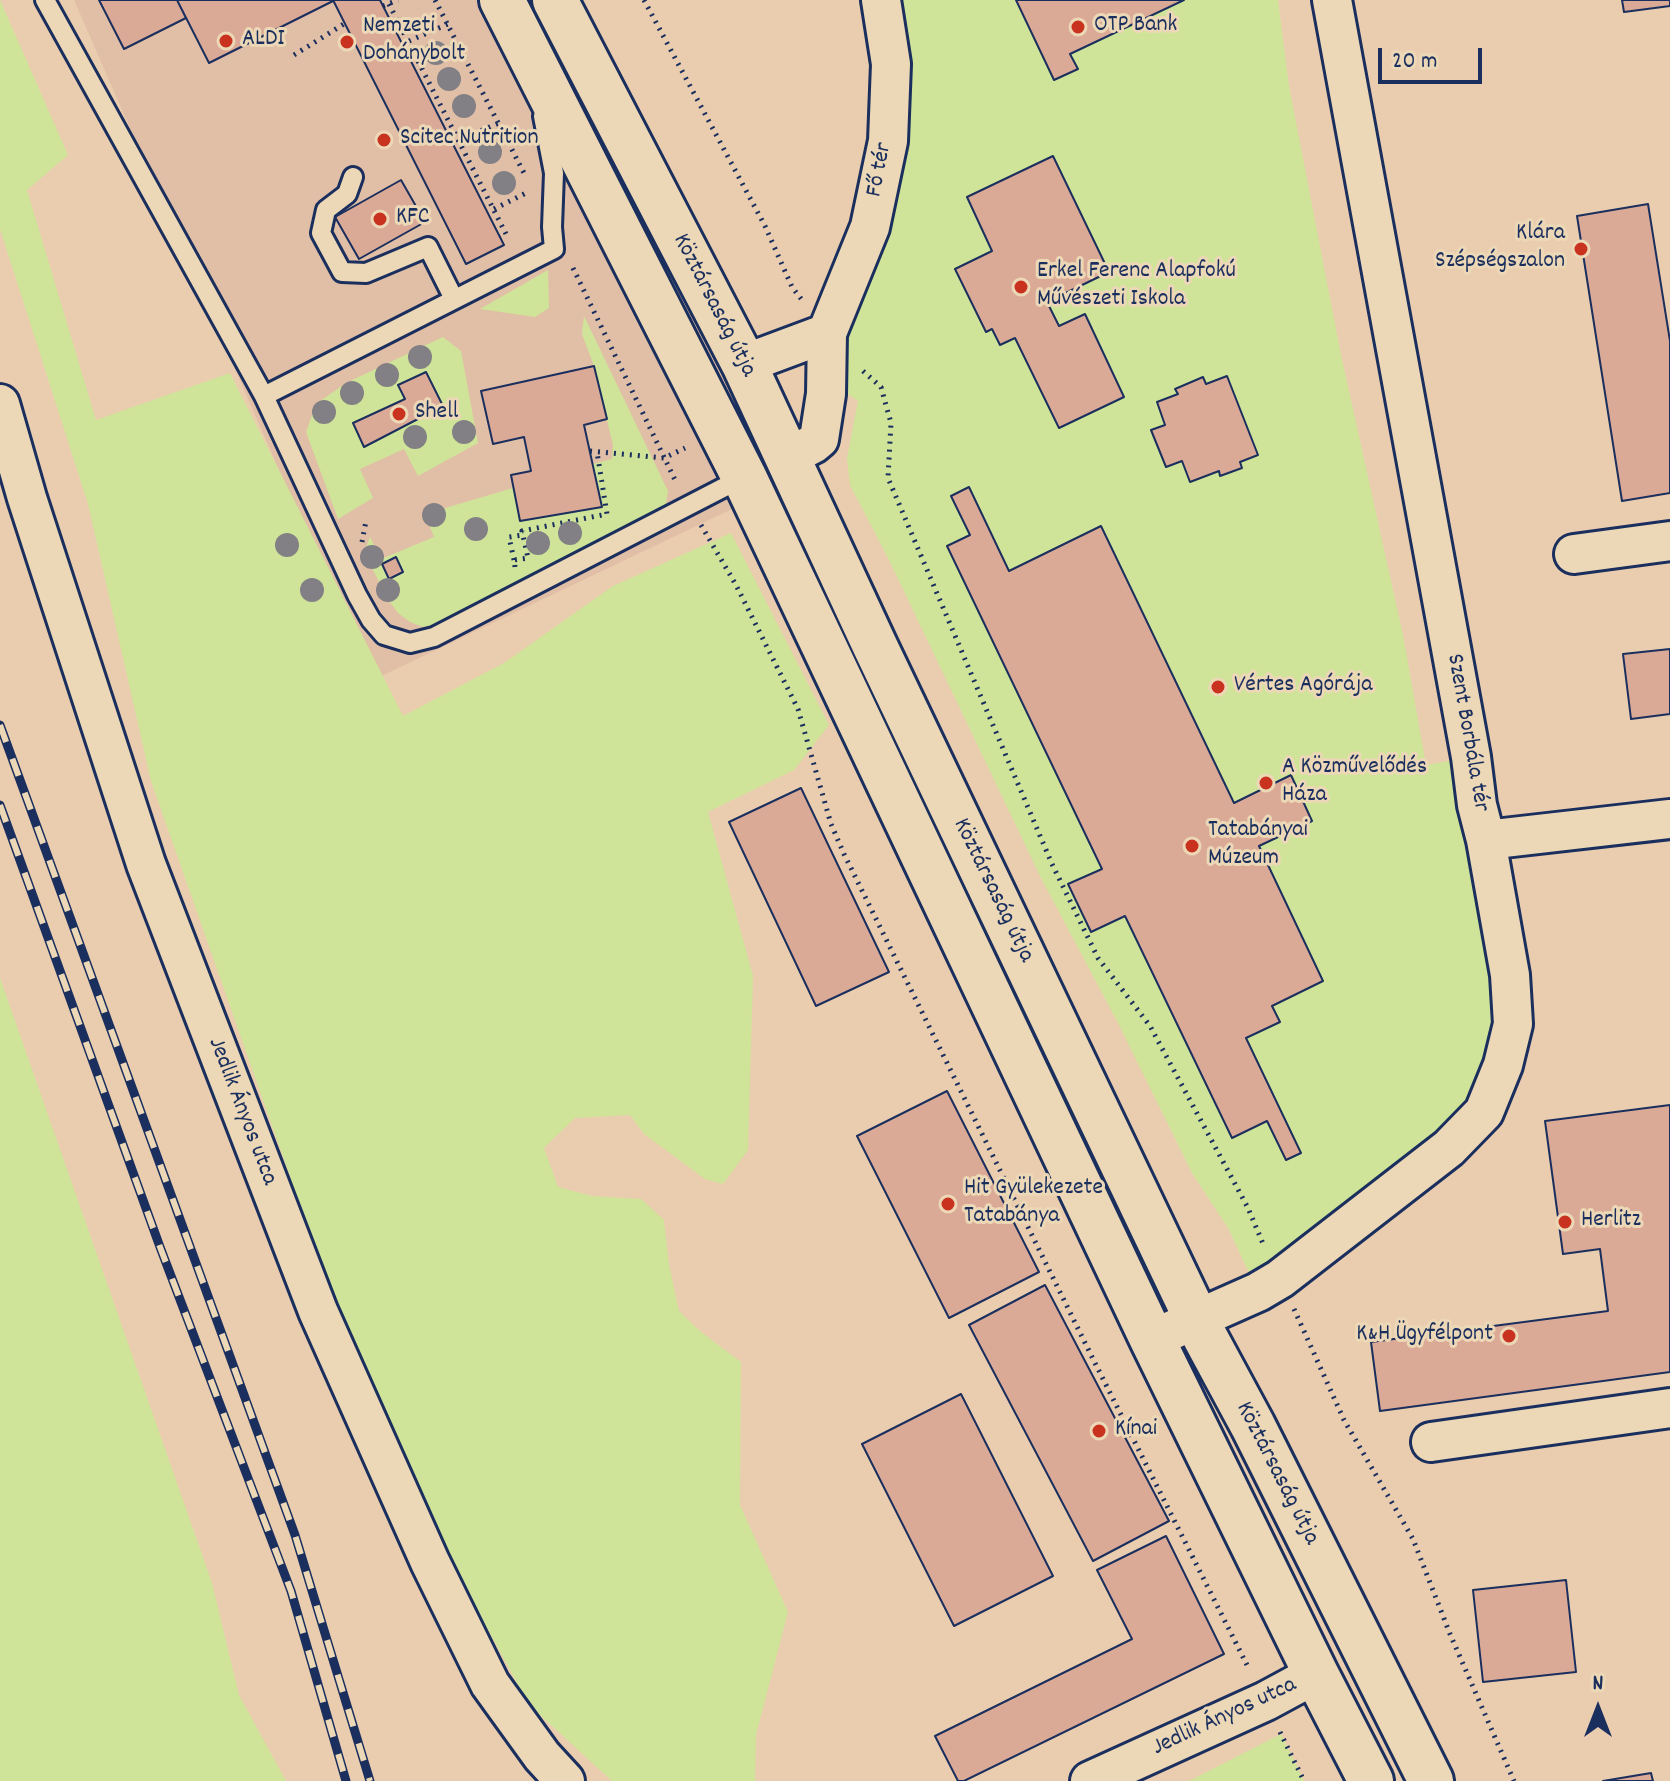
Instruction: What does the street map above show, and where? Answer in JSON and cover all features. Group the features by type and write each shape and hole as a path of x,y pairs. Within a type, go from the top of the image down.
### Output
{"street":[{"name":"Köztársaság útja","path":"502,0 744,477 1152,1339 1371,1781"},
{"name":"Köztársaság útja","path":"555,0 744,364 1196,1319 1431,1781"},
{"name":"Fő tér","path":"786,458 819,439 826,394 827,333 870,227 888,141 891,64 881,0"},
{"name":"Szent Borbála tér","path":"1152,1339 1258,1292 1280,1279 1449,1148 1484,1112 1503,1065 1513,1024 1510,975 1332,0"},
{"path":"744,364 827,333"},
{"name":"Jedlik Ányos utca","path":"0,404 27,498 146,864 318,1311 430,1562 490,1684 542,1756 565,1781"},
{"path":"1574,554 1670,541"},
{"path":"1486,840 1670,819"},
{"path":"1431,1442 1670,1408"},
{"path":"1316,1674 1365,1651"},
{"name":"Jedlik Ányos utca","path":"1090,1781 1266,1701 1316,1674"}],"lane":[{"path":"45,0 264,396 371,620 384,635 410,643 434,637 744,477"},
{"path":"264,396 554,249 554,173 533,62"},
{"path":"353,177 347,194 326,210 321,233 342,272 366,273 428,247 454,299"}],"path":[{"path":"398,0 386,5 409,41 494,209 506,234 500,237"},
{"path":"435,0 533,190 494,209"},
{"path":"644,0 765,226 792,287 827,333 881,387 891,423 888,478 1052,864 1098,958 1150,1026 1248,1208 1344,1420 1413,1539 1450,1634 1514,1781"},
{"path":"294,55 344,24"},
{"path":"409,41 448,24"},
{"path":"459,141 499,123"},
{"path":"552,227 664,458 736,585 798,709 828,812 844,854 1304,1781"},
{"path":"514,560 528,558 522,531 607,514 593,452 664,458"},
{"path":"517,574 509,537 523,535"}],"shaded area":[{"path":"74,0 543,0 812,471 371,681"}],"green space":[{"path":"0,0 68,155 27,190 96,420 230,373 403,716 504,663 613,586 731,533 829,725 794,770 708,812 753,976 748,1150 723,1184 705,1179 644,1134 630,1115 575,1118 544,1148 558,1187 592,1196 641,1199 664,1220 679,1311 741,1362 740,1505 788,1612 756,1735 755,1781 612,1781 529,1705 441,1544 316,1251 151,781 88,504 0,229"},
{"path":"881,0 1278,0 1289,86 1341,355 1403,635 1426,765 1471,757 1510,975 1484,1112 1258,1292 1228,1228 1192,1173 1118,1023 1042,880 850,485 847,458 858,401 827,380 870,227"},
{"path":"548,270 549,308 535,317 480,309"},
{"path":"584,316 668,491 666,504 653,515 437,624 423,627 410,622 389,601 364,553 370,537 381,559 434,537 425,514 513,488 520,521 602,507 593,464 612,459 613,445 594,366 582,334"},
{"path":"443,337 461,351 478,443 418,476 404,449 360,469 373,498 338,519 306,432 316,404 346,383"},
{"path":"0,978 212,1583 239,1695 286,1781 0,1781"},
{"path":"1281,1734 1304,1781 1189,1781"}],"building":[{"path":"99,0 177,0 186,18 124,49"},
{"name":"ALDI","path":"177,0 333,0 333,1 209,63"},
{"path":"333,0 380,0 504,245 466,264"},
{"name":"OTP Bank","path":"1016,0 1184,0 1070,54 1078,69 1054,80"},
{"path":"1622,0 1670,0 1670,6 1624,12"},
{"name":"Erkel Ferenc Alapfokú Művészeti Iskola","path":"1053,156 1109,272 1047,302 1059,326 1085,314 1124,397 1059,428 1015,338 1000,345 992,329 986,332 955,269 992,251 967,197"},
{"name":"KFC","path":"401,180 425,222 359,259 335,217"},
{"path":"1648,204 1670,341 1670,493 1622,501 1577,216"},
{"name":"Shell","path":"594,366 607,419 584,425 602,507 520,521 511,475 531,471 524,437 493,444 481,391"},
{"name":"Shell","path":"426,372 443,406 364,447 353,423 405,399 398,385"},
{"path":"1227,376 1258,455 1240,462 1242,468 1220,476 1219,471 1190,482 1182,461 1166,467 1151,430 1165,425 1157,402 1178,394 1175,389 1203,377 1206,384"},
{"path":"969,487 1009,571 1101,526 1234,803 1291,775 1312,821 1259,846 1323,981 1272,1006 1280,1022 1246,1038 1301,1153 1286,1160 1267,1121 1232,1138 1125,916 1091,932 1068,884 1102,869 947,546 970,535 951,496"},
{"path":"396,557 403,572 389,579 382,564"},
{"path":"1670,649 1670,714 1631,719 1623,654"},
{"path":"801,788 889,972 816,1006 729,822"},
{"name":"Hit Gyülekezete Tatabánya","path":"947,1091 1039,1272 949,1318 857,1136"},
{"path":"1670,1105 1670,1372 1380,1411 1371,1342 1608,1311 1600,1249 1563,1254 1545,1121"},
{"path":"1045,1285 1169,1521 1093,1561 969,1325"},
{"path":"961,1394 1053,1576 954,1626 862,1444"},
{"path":"1166,1536 1224,1654 964,1781 958,1781 935,1736 1132,1639 1097,1570"},
{"path":"1566,1580 1576,1672 1483,1682 1473,1590"},
{"path":"1651,1773 1653,1781 1603,1781"}],"railway":[{"path":"0,725 295,1535 370,1781"},
{"path":"0,805 160,1247 291,1591 346,1781"}],"place":[{"name":"OTP Bank","path":"1078,27"},
{"name":"ALDI","path":"226,41"},
{"name":"Nemzeti Dohánybolt","path":"347,42"},
{"name":"Scitec Nutrition","path":"384,140"},
{"name":"KFC","path":"380,219"},
{"name":"Klára Szépségszalon","path":"1581,249"},
{"name":"Erkel Ferenc Alapfokú Művészeti Iskola","path":"1021,287"},
{"name":"Shell","path":"399,414"},
{"name":"Vértes Agórája","path":"1218,687"},
{"name":"A Közművelődés Háza","path":"1266,783"},
{"name":"Tatabányai Múzeum","path":"1192,846"},
{"name":"Hit Gyülekezete Tatabánya","path":"948,1204"},
{"name":"Herlitz","path":"1565,1222"},
{"name":"K&H Ügyfélpont","path":"1509,1336"},
{"name":"Kínai","path":"1099,1431"}]}
